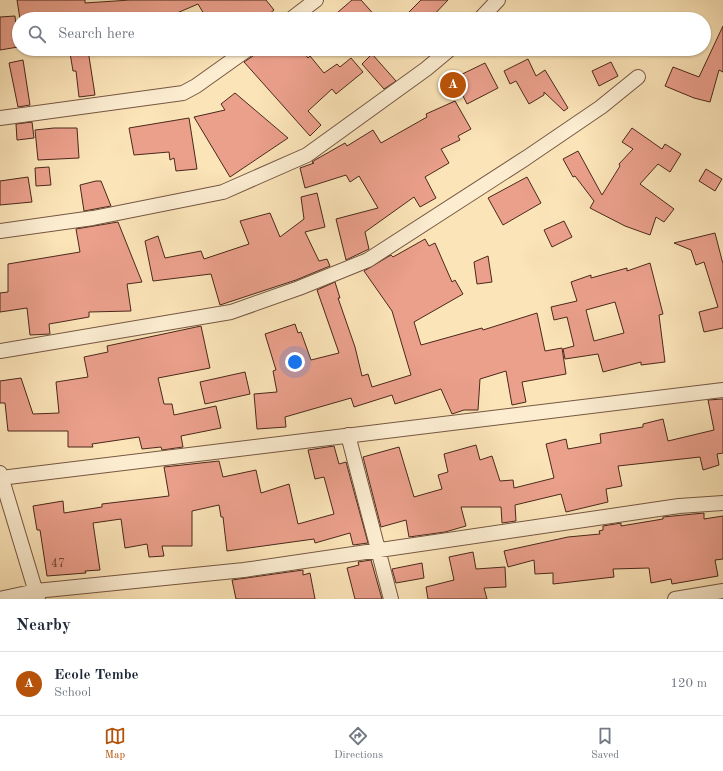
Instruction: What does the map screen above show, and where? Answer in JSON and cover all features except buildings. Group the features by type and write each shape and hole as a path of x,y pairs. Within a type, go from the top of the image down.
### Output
{"street":[{"path":"300,12 316,0"},
{"path":"487,12 498,0"},
{"path":"0,118 182,93 196,86 238,56"},
{"path":"0,231 93,218 224,192 307,155 426,69 442,56"},
{"path":"0,351 231,312 299,288 368,260 526,158 601,107 638,77"},
{"path":"37,595 0,476 723,390"},
{"path":"348,435 391,599"},
{"path":"0,599 244,570 378,549 679,506 723,503"},
{"path":"675,599 723,591"}],"place":[{"name":"Ecole Tembe","path":"453,85"}]}
